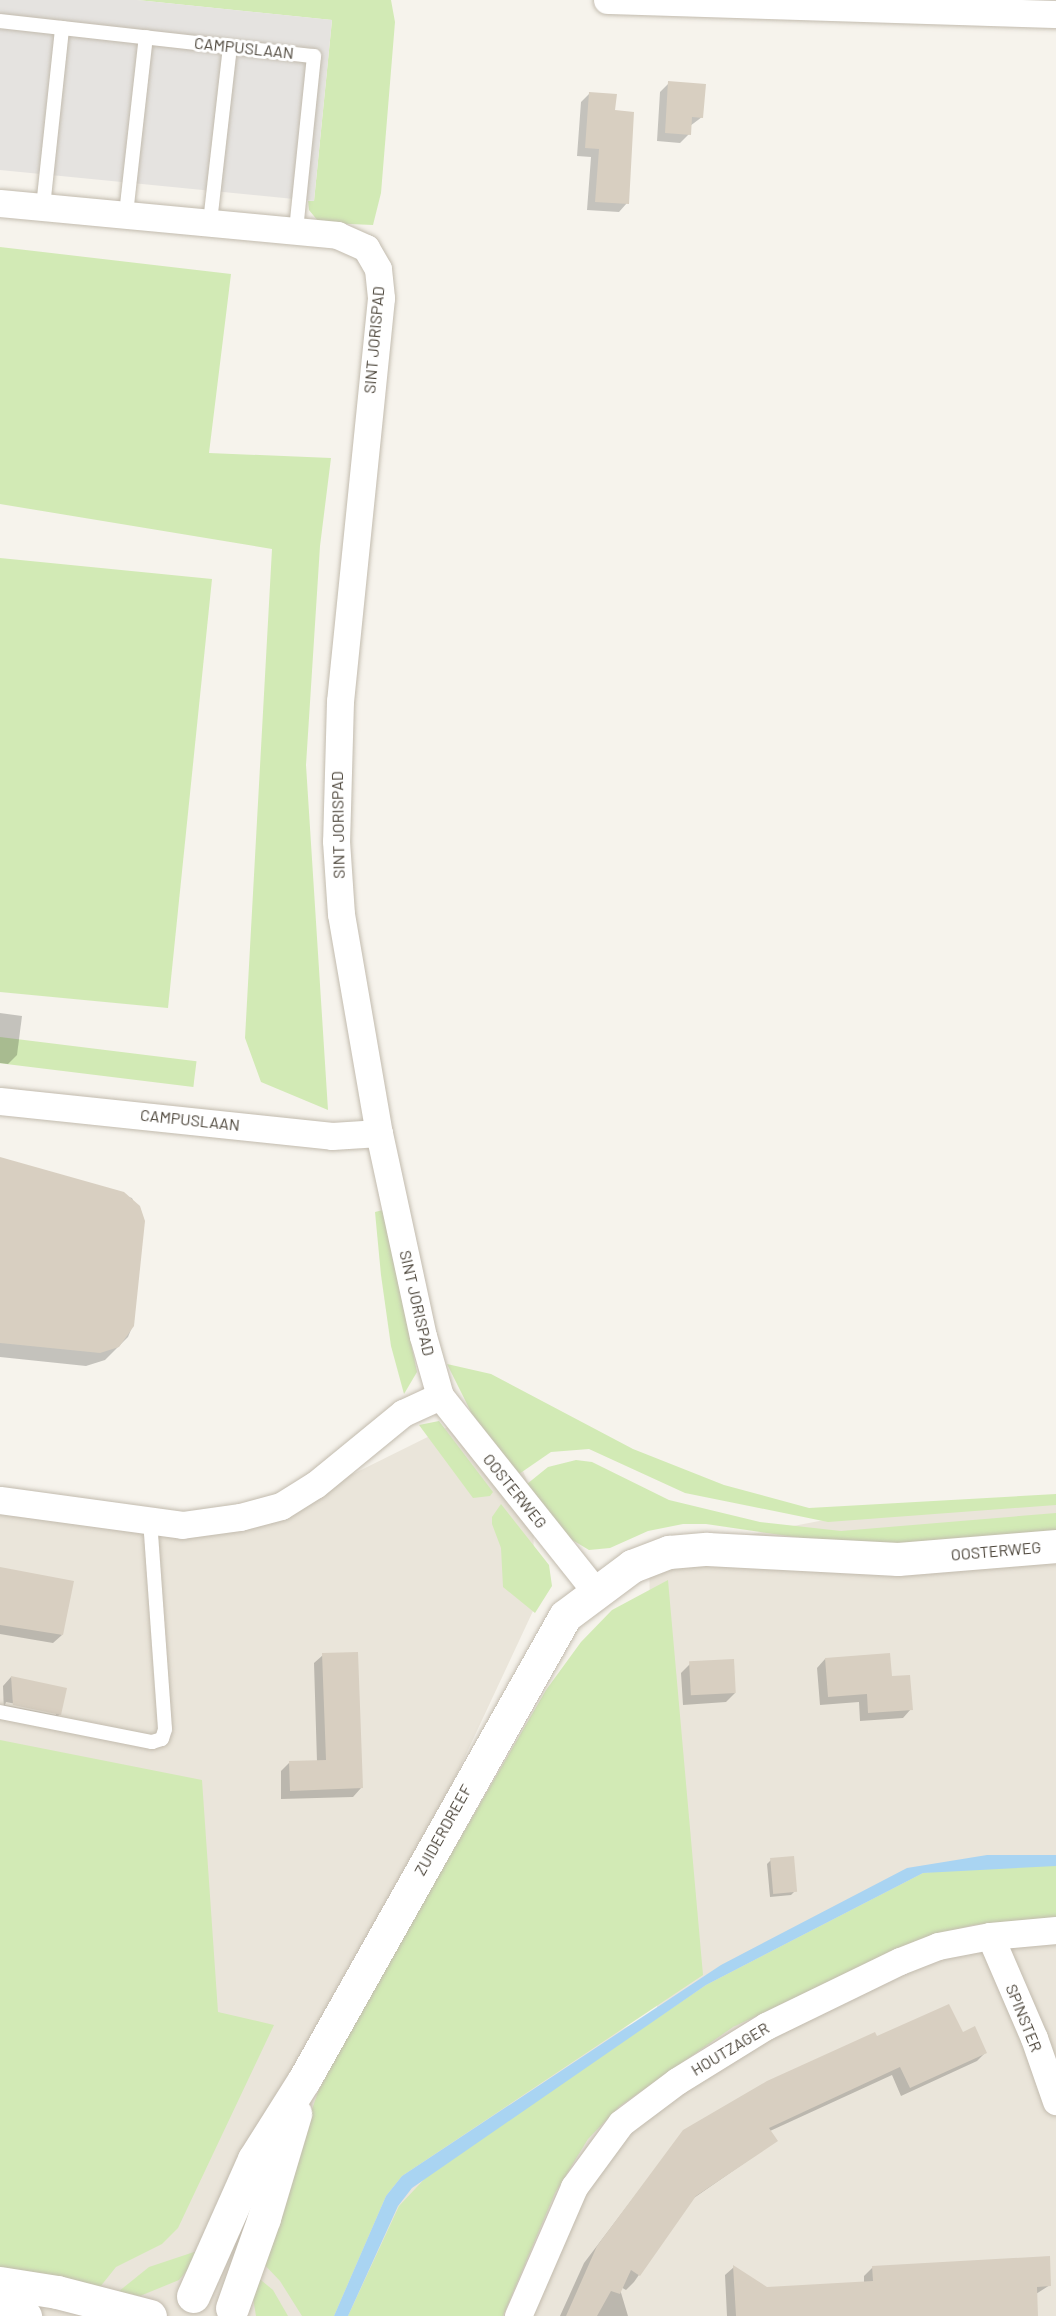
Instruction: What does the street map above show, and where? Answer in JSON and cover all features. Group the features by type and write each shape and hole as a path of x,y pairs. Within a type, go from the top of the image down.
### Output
{"street":[{"path":"607,0 1056,14"},
{"path":"0,203 296,231"},
{"name":"SINT JORISPAD","path":"296,231 336,235 366,248 378,269 381,298 340,701 336,841 341,914 379,1133 423,1336 440,1396"},
{"name":"CAMPUSLAAN","path":"0,1101 332,1136 379,1133"},
{"path":"0,1500 182,1525 240,1517 281,1506 315,1485 403,1413 440,1396"},
{"name":"OOSTERWEG","path":"440,1396 595,1591 632,1566 669,1552 708,1549 898,1559 1056,1546"},
{"name":"ZUIDERDREEF","path":"193,2295 254,2159 304,2080 527,1679 565,1616 595,1591"},
{"name":"HOUTZAGER","path":"518,2316 574,2187 621,2123 677,2081 766,2026 900,1961 938,1946 990,1936 1056,1930"},
{"name":"SPINSTER","path":"990,1936 1034,2038 1056,2101"},
{"name":"ZUIDERDREEF","path":"235,2312 304,2080"},
{"path":"0,2283 57,2292 150,2316 170,2301 193,2295 207,2297 235,2312"},
{"path":"0,2304 25,2316"}],"lane":[{"name":"CAMPUSLAAN","path":"0,21 314,56 296,231"},
{"path":"43,207 62,28"},
{"path":"126,214 146,37"},
{"path":"210,222 230,47"},
{"path":"0,1712 153,1742 162,1739 165,1729 150,1520"}],"shaded area":[{"path":"0,0 137,0 332,20 314,201 0,170"},
{"path":"462,1420 503,1424 534,1497 533,1611 358,1985 282,2194 657,2012 649,1554 845,1516 1056,1500 1056,2316 0,2316 0,1489 131,1519 236,1514 355,1473"}],"green space":[{"path":"137,0 391,0 395,22 381,193 373,225 318,221 309,210 308,201 314,201 332,20"},
{"path":"0,247 231,274 209,453 331,458 320,546 306,765 328,1110 261,1082 245,1038 272,549 0,504"},
{"path":"0,558 212,579 168,1008 0,992"},
{"path":"0,1037 197,1061 193,1087 0,1063"},
{"path":"383,1210 417,1372 404,1394 391,1346 381,1275 375,1212"},
{"path":"447,1364 491,1374 633,1449 724,1485 809,1508 1056,1494 1056,1505 828,1522 685,1493 589,1449 551,1452 519,1474 472,1414"},
{"path":"439,1421 493,1492 490,1496 473,1498 419,1425"},
{"path":"576,1460 592,1462 669,1500 760,1522 841,1531 1056,1513 1056,1532 915,1544 829,1542 706,1524 683,1524 648,1531 610,1548 589,1550 569,1538 527,1484 548,1467"},
{"path":"501,1504 549,1565 552,1586 535,1613 503,1587 501,1548 492,1524 492,1517"},
{"path":"668,1580 703,1975 402,2176 386,2196 334,2316 302,2316 280,2281 260,2260 318,2092 352,2025 546,1690 581,1642 612,1610"},
{"path":"0,1740 202,1780 218,2012 274,2025 178,2228 162,2244 116,2267 96,2292 0,2269"},
{"path":"1003,1865 1056,1866 1056,1918 973,1925 916,1941 733,2027 620,2106 588,2139 555,2193 503,2316 348,2316 399,2206 431,2172 706,1985 923,1873"},
{"path":"194,2252 202,2253 179,2280 140,2296 118,2292 149,2267"},
{"path":"256,2276 273,2290 288,2316 256,2316 253,2298"}],"water":[{"path":"987,1855 1056,1855 1056,1866 923,1873 706,1985 412,2188 398,2206 348,2316 334,2316 386,2196 402,2176 721,1965 907,1868"}],"building":[{"path":"668,81 706,84 703,118 692,117 691,135 665,133"},
{"path":"589,92 617,94 615,110 634,112 629,204 595,202 599,149 585,148"},
{"path":"0,1157 124,1192 140,1206 145,1221 134,1326 119,1347 100,1353 0,1343"},
{"path":"0,1567 74,1581 63,1635 0,1625"},
{"path":"358,1652 363,1788 290,1791 289,1761 326,1760 322,1653"},
{"path":"890,1653 892,1676 910,1675 913,1710 868,1713 867,1694 828,1697 825,1658"},
{"path":"734,1659 736,1693 691,1695 689,1661"},
{"path":"11,1676 67,1688 61,1715 13,1705"},
{"path":"794,1856 797,1892 773,1894 770,1858"},
{"path":"949,2004 963,2032 975,2026 987,2053 910,2088 900,2067 769,2128 778,2141 696,2196 640,2276 631,2270 620,2294 611,2291 597,2316 566,2316 597,2246 683,2130 767,2081 875,2032 877,2036"},
{"path":"1050,2256 1051,2286 1037,2287 1038,2316 736,2316 733,2265 767,2287 873,2281 872,2266"}]}
